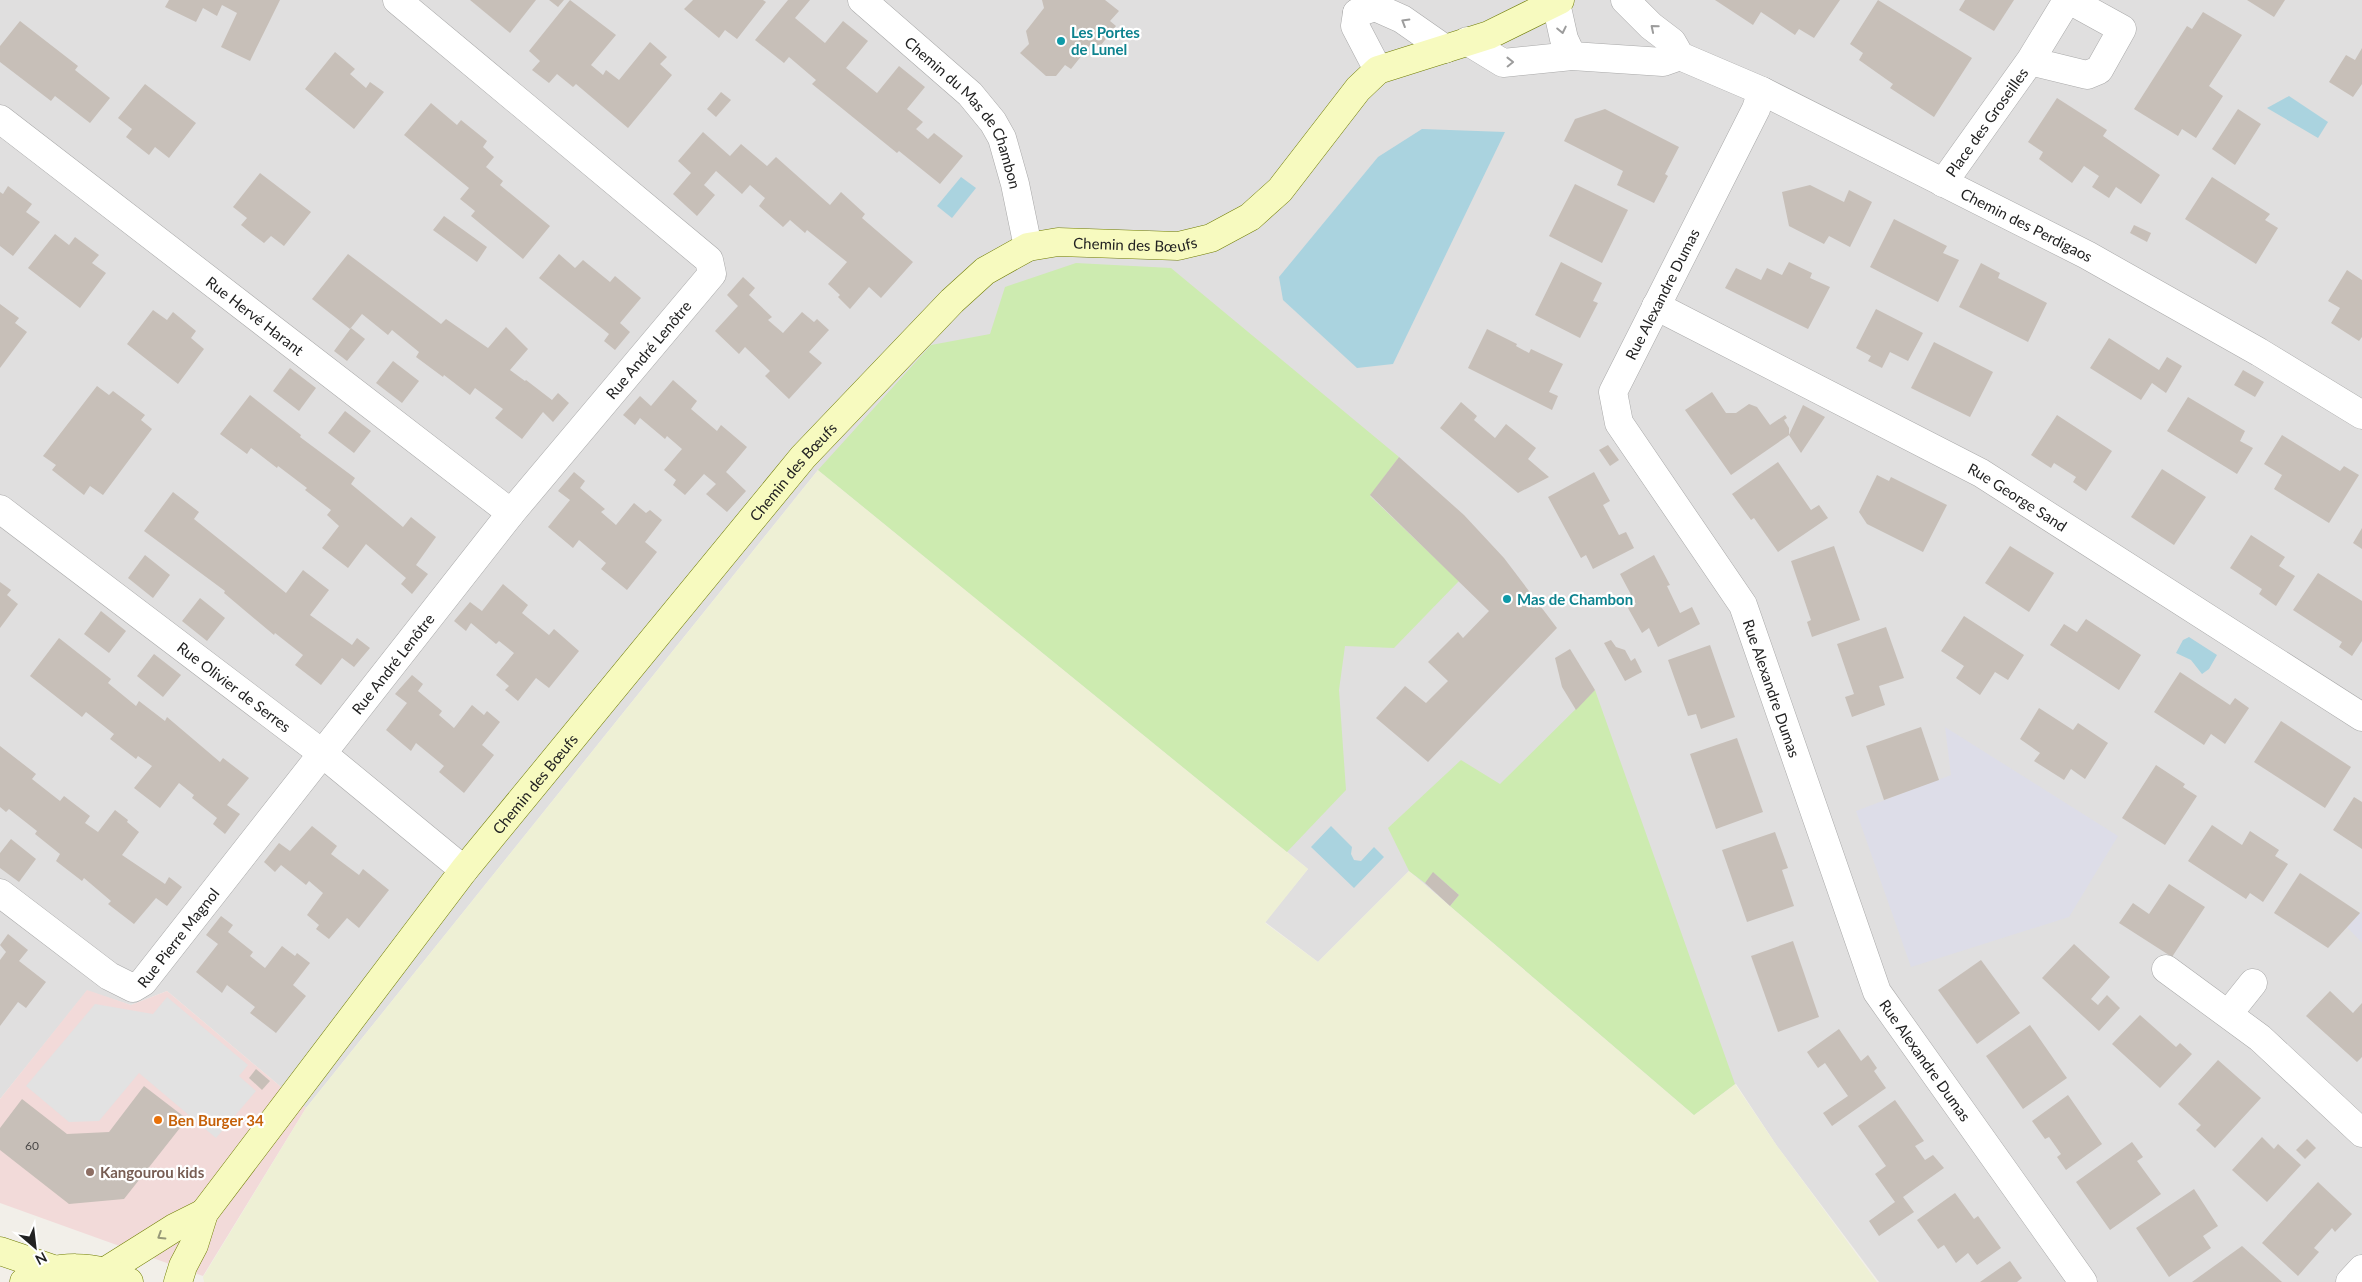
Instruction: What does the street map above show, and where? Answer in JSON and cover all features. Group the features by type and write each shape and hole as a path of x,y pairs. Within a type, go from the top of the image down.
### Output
{"street":[{"name":"Rue André Lenôtre","path":"323,754 511,513 712,274 708,260 397,0"},
{"name":"Chemin du Mas de Chambon","path":"862,0 970,94 993,122 1002,138 1015,184 1028,247"},
{"name":"Chemin des Perdigaos","path":"1625,0 1651,26 1672,42 1680,56 1762,91 2096,260 2259,352 2362,415"},
{"name":"Chemin des Bœufs","path":"178,1282 183,1266 194,1245 204,1213 464,870 803,457 952,301 984,271 1028,247 1058,242 1178,246 1211,238 1250,217 1280,190 1358,89 1378,70 1489,34 1558,1"},
{"path":"1558,1 1564,40 1572,56"},
{"path":"1378,70 1355,26 1349,7 1375,7 1456,45 1503,63 1572,56 1663,62 1680,56"},
{"name":"Place des Groseilles","path":"1943,183 2030,61"},
{"name":"Rue Alexandre Dumas","path":"1762,91 1756,109 1612,392 1619,423 1743,605 1877,992 2083,1282"},
{"name":"Rue Hervé Harant","path":"0,119 511,513"},
{"name":"Rue George Sand","path":"1656,306 1981,472 2362,717"},
{"name":"Rue Olivier de Serres","path":"0,509 323,754 464,870"},
{"name":"Rue Pierre Magnol","path":"0,893 109,976 133,988 143,982 323,754"},
{"path":"2166,969 2260,1038 2362,1133"},
{"path":"2228,1013 2253,983"},
{"name":"Chemin des Bœufs","path":"117,1277 174,1228 204,1213"},
{"path":"0,1251 53,1269 85,1269 117,1277"},
{"path":"24,1282 53,1269"},
{"path":"2350,1282 2362,1269"}],"shaded area":[{"path":"0,0 2362,0 2362,1282 1879,1282 1777,1146 1736,1084 1694,1115 1409,871 1318,962 1265,922 1308,869 818,470 306,1108 167,991 131,1005 87,991 0,1099"},
{"path":"1945,727 2118,836 2069,917 1911,967 1856,811 1951,775"},
{"path":"2362,911 2362,943 2347,927"},
{"path":"87,990 131,1005 167,991 306,1108 203,1276 0,1203 0,1099"},
{"path":"167,997 248,1065 239,1076 256,1091 216,1138 139,1073 99,1121 69,1122 26,1086 95,1004 153,1014"}],"green space":[{"path":"1076,263 1171,268 1399,457 1370,496 1459,581 1394,648 1345,646 1339,690 1346,790 1287,852 818,470 931,345 990,334 1005,287"},
{"path":"818,470 1308,869 1265,923 1318,962 1409,871 1694,1115 1735,1084 1777,1146 1877,1282 204,1282 203,1277 306,1108"},
{"path":"1595,690 1735,1084 1694,1115 1450,906 1459,895 1434,873 1425,883 1409,871 1388,828 1461,760 1500,784"}],"water":[{"path":"2289,96 2328,122 2318,138 2267,108"},
{"path":"1422,129 1505,132 1393,364 1357,368 1283,300 1279,277 1378,157"},
{"path":"961,177 976,188 952,218 937,206"},
{"path":"2189,637 2217,655 2209,669 2202,674 2191,660 2176,653 2183,640"},
{"path":"1331,826 1352,847 1351,854 1354,860 1361,861 1374,847 1384,857 1354,888 1311,847"}],"building":[{"path":"169,0 280,0 250,61 221,47 237,13 222,5 217,16 203,8 196,22 165,7"},
{"path":"470,0 536,0 510,33"},
{"path":"549,0 564,0 558,7"},
{"path":"570,0 616,35 591,65 603,75 606,70 619,80 650,42 667,57 660,64 672,75 628,128 576,84 573,87 557,74 549,83 532,70 540,61 529,51"},
{"path":"693,0 763,0 766,2 737,39 725,30 719,38 684,9"},
{"path":"788,0 810,0 795,18 825,43 843,21 868,41 846,68 877,93 899,66 925,87 907,109 923,122 916,129 928,139 934,133 963,156 940,184 899,151 897,153 812,84 816,80 789,57 784,63 755,40"},
{"name":"Les Portes de Lunel","path":"1042,0 1105,0 1119,11 1110,21 1116,26 1101,45 1090,45 1071,69 1065,65 1056,76 1046,76 1020,53 1029,44 1026,31 1044,8"},
{"path":"1715,0 1840,0 1814,38 1799,29 1795,35 1761,12 1753,25"},
{"path":"1878,0 1972,58 1934,117 1890,88 1893,84 1859,60 1863,53 1850,44"},
{"path":"1965,0 2014,0 1994,31 1959,10"},
{"path":"2247,0 2285,0 2274,17"},
{"path":"2203,12 2242,35 2209,86 2223,96 2196,138 2182,129 2178,136 2134,109 2187,26 2192,29"},
{"path":"20,21 78,66 75,70 110,98 90,123 55,96 51,101 0,62 0,46"},
{"path":"2362,48 2362,84 2353,97 2329,82 2346,55 2355,60"},
{"path":"335,52 355,69 350,74 366,88 370,82 384,92 354,129 305,89"},
{"path":"145,84 196,123 169,158 155,147 149,155 126,137 132,129 118,118"},
{"path":"721,92 731,100 716,117 707,109"},
{"path":"2057,98 2107,130 2103,136 2160,175 2141,204 2116,187 2109,198 2092,187 2099,176 2084,166 2072,183 2039,159 2043,152 2028,142"},
{"path":"431,103 457,125 461,120 487,141 483,147 494,157 486,167 503,181 500,185 550,226 523,259 471,216 475,211 460,199 469,188 404,135"},
{"path":"1605,109 1679,147 1665,174 1668,176 1654,203 1617,185 1623,171 1564,141 1575,119"},
{"path":"2238,109 2261,124 2235,165 2212,149"},
{"path":"703,132 730,156 741,144 767,166 776,157 830,205 841,192 865,214 862,218 913,262 881,298 869,287 850,309 838,297 840,295 828,284 847,262 807,230 805,233 790,220 783,227 759,206 765,198 750,185 742,194 716,171 704,185 715,195 697,216 673,194 691,173 678,161"},
{"path":"260,173 311,212 284,246 271,236 264,243 252,234 241,225 247,218 233,207"},
{"path":"2212,177 2270,214 2265,220 2278,228 2256,264 2185,219"},
{"path":"1575,184 1628,210 1602,263 1549,236"},
{"path":"1810,185 1844,202 1849,190 1872,202 1850,247 1829,236 1824,244 1789,226 1782,192"},
{"path":"8,186 32,204 26,212 40,222 13,256 0,246 0,192 3,194"},
{"path":"444,216 487,247 477,262 433,230"},
{"path":"1894,219 1947,246 1943,253 1959,260 1938,302 1870,267"},
{"path":"2134,225 2151,233 2147,242 2130,233"},
{"path":"55,234 69,245 75,237 99,255 92,263 106,273 80,308 28,268"},
{"path":"348,254 441,324 446,319 488,348 506,327 528,349 510,370 552,400 558,393 569,403 553,422 543,412 522,439 495,418 503,409 475,388 470,395 444,375 443,377 416,357 419,352 392,330 388,335 362,314 350,329 312,299"},
{"path":"559,254 575,268 583,260 610,282 615,276 641,298 620,323 630,332 615,350 604,341 609,334 539,278"},
{"path":"1561,262 1602,283 1593,301 1598,303 1580,338 1535,315"},
{"path":"1789,262 1812,273 1810,278 1830,287 1808,329 1725,288 1736,268 1761,280 1767,268 1782,275"},
{"path":"1981,263 2000,273 1998,278 2047,303 2028,342 1959,307"},
{"path":"2347,270 2362,280 2362,337 2359,341 2331,323 2340,308 2328,301"},
{"path":"743,277 755,288 749,295 772,317 768,320 783,333 802,312 814,322 817,319 829,330 809,352 822,363 789,399 765,376 770,371 745,347 739,354 715,331 738,306 727,295"},
{"path":"0,304 19,318 15,323 27,332 0,368"},
{"path":"1876,309 1923,333 1908,361 1890,352 1882,368 1868,361 1871,356 1856,348"},
{"path":"153,310 167,320 173,312 196,331 191,338 204,349 178,384 127,344"},
{"path":"351,328 365,339 347,361 334,351"},
{"path":"1487,329 1517,344 1516,346 1529,353 1531,349 1563,364 1549,392 1558,396 1552,410 1468,368"},
{"path":"2109,338 2159,370 2167,357 2182,366 2166,393 2152,383 2141,400 2090,368"},
{"path":"1934,342 1993,372 1970,417 1911,388"},
{"path":"393,361 419,381 402,403 376,383"},
{"path":"290,368 316,388 299,411 273,391"},
{"path":"2243,370 2264,382 2255,397 2234,385"},
{"path":"673,380 697,401 691,409 717,431 721,425 747,447 726,472 746,491 727,512 706,494 716,484 704,474 685,495 673,485 676,480 664,470 682,449 667,436 665,439 640,418 635,425 623,415 640,396 651,406"},
{"path":"97,386 109,395 113,391 145,415 141,420 152,429 103,495 90,486 84,495 52,470 56,465 43,456"},
{"path":"1712,392 1726,413 1736,413 1749,404 1757,407 1770,425 1785,415 1787,418 1784,420 1789,428 1789,435 1731,475 1685,410"},
{"path":"250,395 301,435 300,437 355,478 351,484 403,527 411,517 436,537 416,565 428,574 412,594 401,584 406,578 366,544 348,568 322,548 339,526 327,515 331,510 305,490 307,488 278,466 277,468 251,448 247,454 220,434"},
{"path":"2188,397 2245,431 2240,441 2253,448 2237,474 2167,431"},
{"path":"1461,402 1477,416 1474,420 1495,438 1506,424 1536,448 1528,459 1549,477 1518,493 1440,428"},
{"path":"1803,405 1825,417 1801,453 1789,435"},
{"path":"345,411 371,431 354,453 328,433"},
{"path":"2057,415 2112,451 2086,491 2073,482 2076,477 2054,463 2051,468 2031,455"},
{"path":"2282,435 2340,471 2344,466 2359,475 2329,523 2274,489 2282,475 2264,464"},
{"path":"1608,445 1619,460 1610,466 1599,450"},
{"name":"Mas de Chambon","path":"1399,457 1464,515 1504,558 1557,628 1428,762 1376,718 1405,686 1426,703 1448,681 1428,662 1458,632 1463,638 1489,611 1370,495"},
{"path":"1778,462 1811,510 1819,505 1828,518 1778,552 1754,518 1751,520 1732,494"},
{"path":"2162,469 2206,497 2174,545 2131,517"},
{"path":"574,472 585,481 580,488 605,509 601,512 616,525 634,503 646,513 650,510 662,520 645,542 657,552 627,590 601,569 606,563 579,540 573,548 548,527 570,500 558,491"},
{"path":"1594,472 1610,501 1603,505 1619,535 1626,532 1634,548 1593,569 1586,555 1581,558 1548,497"},
{"path":"1877,475 1889,481 1891,477 1947,505 1923,552 1867,524 1859,512"},
{"path":"173,492 199,512 194,519 286,593 303,570 329,590 310,615 352,645 357,638 370,648 354,667 342,658 321,685 295,665 303,655 275,633 274,635 224,593 225,591 144,531"},
{"path":"2362,528 2362,549 2353,543"},
{"path":"2251,535 2285,557 2279,566 2295,576 2276,606 2259,594 2262,589 2230,568"},
{"path":"1834,546 1860,620 1812,637 1807,622 1811,620 1791,561"},
{"path":"2010,546 2054,573 2029,612 1985,583"},
{"path":"145,555 170,575 153,598 128,578"},
{"path":"1654,555 1670,585 1667,586 1680,613 1692,607 1700,624 1658,647 1649,628 1642,633 1628,608 1636,604 1620,574"},
{"path":"2318,573 2362,601 2362,641 2352,656 2339,647 2342,642 2293,610"},
{"path":"0,582 11,590 7,595 18,604 0,628"},
{"path":"503,584 528,605 522,613 549,635 554,629 579,651 549,688 536,678 518,701 505,690 509,686 496,675 514,653 499,641 496,644 471,623 466,631 454,621 470,602 482,611"},
{"path":"200,598 225,618 207,641 182,621"},
{"path":"101,611 126,631 109,653 84,634"},
{"path":"1964,616 2024,655 2008,680 1995,672 1980,695 1956,678 1964,666 1941,651"},
{"path":"2086,619 2141,655 2119,690 2050,645 2064,624 2077,632"},
{"path":"1886,627 1904,678 1879,686 1885,705 1852,717 1845,697 1854,694 1837,644"},
{"path":"59,638 111,679 108,683 136,706 139,701 165,721 167,717 220,762 223,758 249,778 227,805 240,814 225,834 213,824 217,818 192,798 194,795 179,783 160,808 134,788 152,766 138,756 136,759 110,739 114,734 86,712 82,717 30,676"},
{"path":"1611,640 1616,647 1625,650 1631,661 1635,658 1642,672 1625,681 1604,643"},
{"path":"1710,645 1735,717 1701,729 1696,714 1688,716 1668,660"},
{"path":"1570,649 1595,690 1576,710 1562,687 1555,658"},
{"path":"154,654 181,675 163,697 137,676"},
{"path":"2180,672 2230,705 2235,698 2249,708 2225,744 2211,734 2204,745 2154,712"},
{"path":"412,675 423,684 418,691 442,711 439,715 454,728 472,705 484,715 487,711 500,722 482,745 494,755 464,793 439,772 444,766 416,743 411,751 386,730 407,703 395,694"},
{"path":"2039,708 2073,730 2078,723 2108,743 2085,779 2071,769 2064,780 2034,761 2040,753 2020,739"},
{"path":"2281,721 2351,767 2325,808 2254,762"},
{"path":"1921,727 1939,780 1884,800 1866,746"},
{"path":"1737,738 1763,812 1716,829 1690,754"},
{"path":"0,746 36,774 32,779 60,801 64,796 90,816 85,823 98,832 115,810 128,820 127,822 139,832 122,855 165,884 169,877 182,887 167,906 156,898 134,924 108,904 111,901 84,878 82,881 56,861 60,854 35,834 37,831 9,809 6,812 0,807"},
{"path":"2156,765 2185,784 2183,787 2197,796 2165,845 2122,818"},
{"path":"2354,797 2362,802 2362,849 2333,830"},
{"path":"2212,825 2242,845 2250,831 2279,850 2275,856 2288,864 2263,902 2250,893 2246,899 2188,861"},
{"path":"312,826 337,846 331,854 359,875 363,869 389,890 359,928 347,918 329,939 316,929 319,925 307,915 323,893 309,881 306,885 281,865 275,872 264,862 279,843 290,851"},
{"path":"1775,832 1788,868 1782,870 1794,906 1747,922 1722,850"},
{"path":"11,839 36,859 19,882 0,868 0,853"},
{"path":"1433,872 1459,895 1450,906 1425,883"},
{"path":"2300,873 2360,913 2328,948 2274,913"},
{"path":"2169,884 2205,907 2172,957 2119,923 2133,903 2149,914"},
{"path":"221,916 233,925 228,932 253,952 250,956 265,968 282,946 295,956 297,953 310,963 293,985 306,996 276,1033 250,1013 255,1007 227,985 222,993 196,972 218,944 206,935"},
{"path":"8,934 28,950 19,961 46,982 26,1008 18,1002 0,1026 0,960 6,952 0,945"},
{"path":"1793,941 1819,1017 1778,1032 1751,956"},
{"path":"2074,944 2110,977 2091,999 2098,1005 2107,995 2120,1008 2099,1031 2042,978"},
{"path":"1981,960 2020,1013 1977,1044 1938,990"},
{"path":"2330,991 2353,1013 2362,1003 2362,1057 2357,1062 2306,1016"},
{"path":"2140,1015 2176,1047 2180,1043 2192,1054 2160,1088 2112,1044"},
{"path":"2030,1025 2067,1078 2023,1109 1986,1056"},
{"path":"1839,1029 1861,1061 1868,1055 1877,1068 1874,1071 1886,1088 1832,1126 1823,1113 1848,1096 1825,1063 1818,1068 1807,1052"},
{"path":"2218,1060 2261,1098 2215,1148 2196,1130 2201,1125 2178,1104"},
{"path":"256,1069 270,1081 262,1090 249,1078"},
{"path":"144,1086 187,1119 124,1199 69,1204 0,1150 0,1128 22,1099 67,1134 109,1132"},
{"path":"2068,1095 2102,1144 2066,1170 2057,1157 2061,1154 2049,1137 2045,1139 2032,1121"},
{"path":"1895,1100 1924,1141 1915,1146 1925,1160 1933,1155 1944,1168 1903,1197 1914,1212 1879,1236 1869,1221 1895,1202 1875,1174 1886,1166 1858,1126"},
{"path":"2262,1137 2274,1149 2278,1144 2301,1165 2267,1202 2232,1170"},
{"path":"2307,1139 2316,1148 2305,1159 2296,1150"},
{"path":"2132,1142 2143,1157 2137,1161 2161,1194 2110,1230 2076,1182"},
{"path":"2318,1182 2352,1214 2335,1232 2332,1228 2314,1248 2319,1252 2298,1276 2262,1243"},
{"path":"2194,1189 2218,1226 2203,1236 2211,1248 2169,1277 2136,1228"},
{"path":"1955,1193 1974,1219 1978,1216 2001,1248 1977,1265 1968,1253 1956,1263 1944,1245 1938,1249 1917,1220"},
{"path":"2242,1246 2282,1282 2192,1282"},
{"path":"2010,1261 2022,1278 2017,1282 1980,1282"}],"place":[{"name":"Les Portes de Lunel","path":"1061,41"},
{"name":"Mas de Chambon","path":"1507,599"},
{"name":"Ben Burger 34","path":"158,1120"},
{"name":"Kangourou kids","path":"90,1172"}]}
